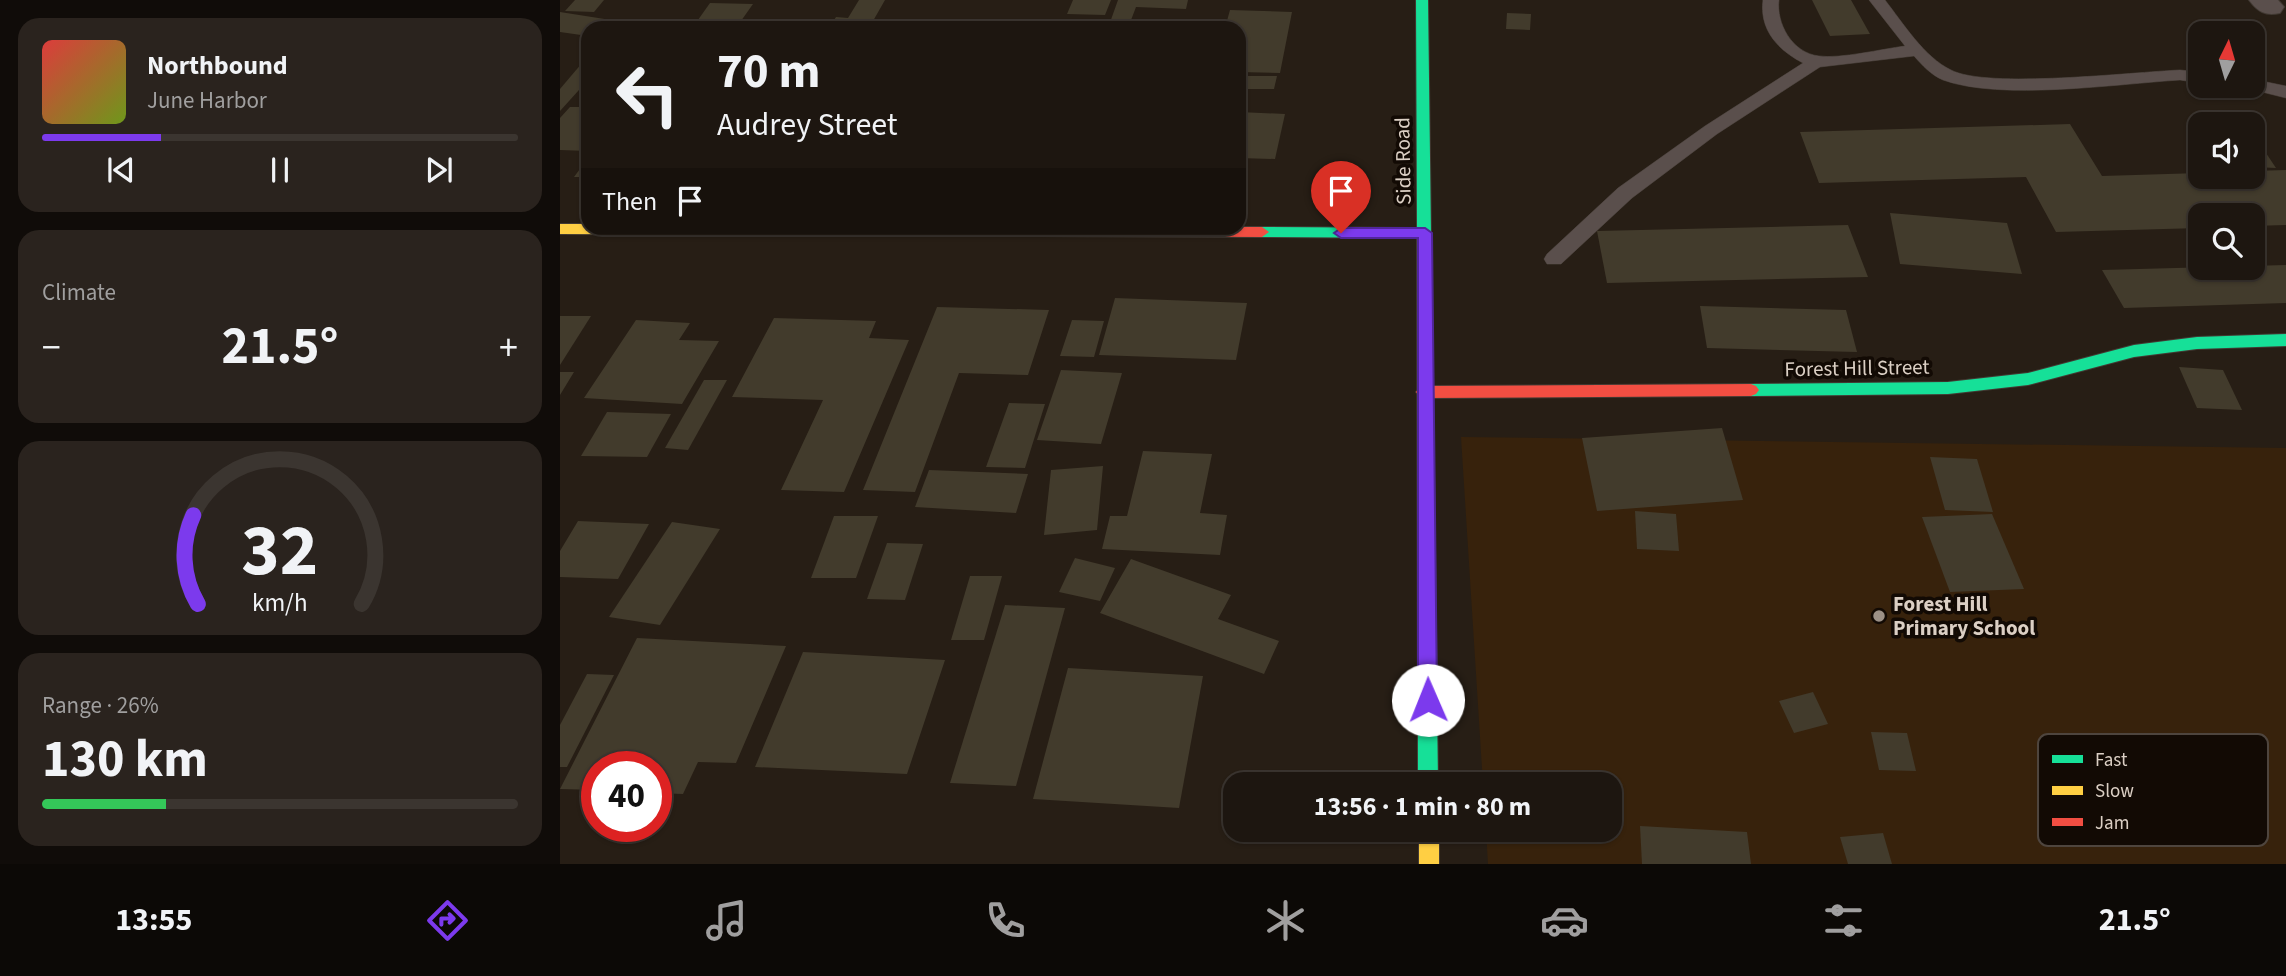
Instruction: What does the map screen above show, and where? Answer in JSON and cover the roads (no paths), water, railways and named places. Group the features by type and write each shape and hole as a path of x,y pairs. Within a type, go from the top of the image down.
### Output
{"street":[{"name":"Side Road","path":"1422,0 1429,772"},
{"path":"560,229 581,229"},
{"path":"1246,232 1425,233"},
{"name":"Forest Hill Street","path":"1424,392 1948,388 2028,379 2134,351 2197,344 2286,340"},
{"path":"1429,842 1429,864"}],"lane":[{"path":"1771,0 1773,29 1794,53 1815,62"},
{"path":"1877,0 1918,50 1946,75 1990,82 2188,76"},
{"path":"1554,259 1625,193 1711,130 1815,62 1918,50"},
{"path":"2265,87 2286,92"}],"place":[{"name":"Forest Hill Primary School","path":"1879,616"}]}
